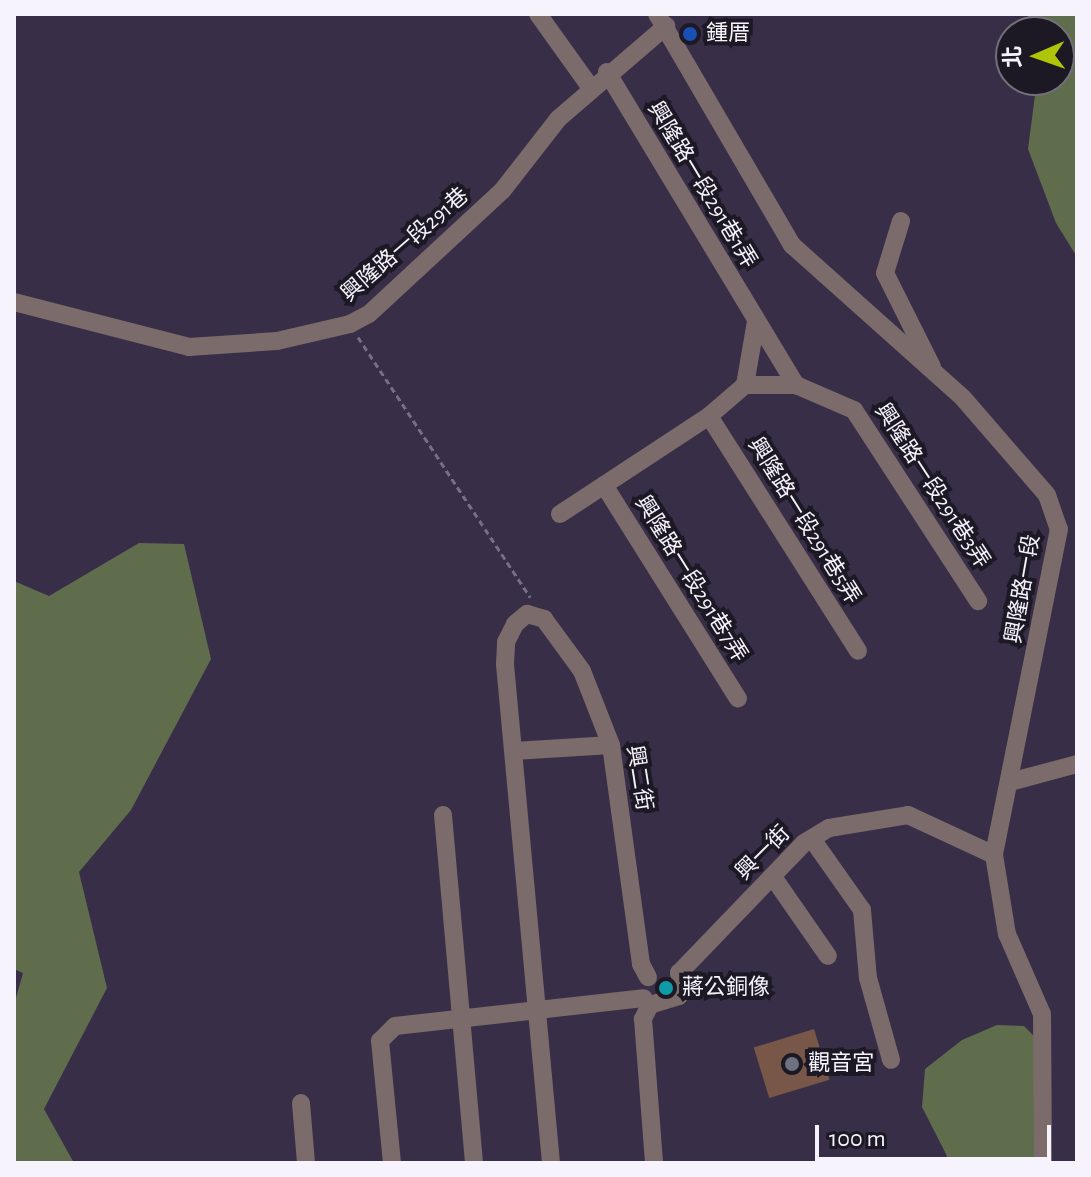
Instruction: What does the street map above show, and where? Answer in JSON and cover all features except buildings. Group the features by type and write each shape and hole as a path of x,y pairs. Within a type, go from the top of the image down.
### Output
{"street":[{"path":"538,14 591,88"},
{"name":"興隆路一段291巷","path":"14,302 189,347 277,341 350,324 369,314 510,183 558,119 661,20"},
{"name":"興隆路一段","path":"661,20 792,245 935,374 1047,495 1059,529 994,855 1007,934 1042,1014 1043,1163"},
{"name":"興隆路一段291巷1弄","path":"607,72 796,385"},
{"path":"901,221 885,273 935,374"},
{"path":"560,514 709,416 745,385 756,321"},
{"path":"745,385 796,385"},
{"name":"興隆路一段291巷3弄","path":"796,385 854,410 978,601"},
{"name":"興隆路一段291巷5弄","path":"709,416 858,651"},
{"name":"興隆路一段291巷7弄","path":"604,485 738,699"},
{"path":"532,615 515,624 506,642 551,1163"},
{"name":"興二街","path":"532,615 544,619 582,671 611,745 641,964 648,977"},
{"path":"514,751 611,745"},
{"path":"1010,782 1077,764"},
{"path":"443,815 474,1163"},
{"name":"興一街","path":"647,1002 679,996 683,985 679,973 812,839 861,819 908,815 994,855"},
{"path":"812,839 862,910 868,978 891,1060"},
{"path":"773,877 828,956"},
{"path":"654,1163 643,1019 648,977 658,970 679,973"},
{"path":"392,1163 380,1041 395,1026 647,1002"},
{"path":"301,1103 306,1163"}],"path":[{"path":"350,324 529,592 532,615"}],"green space":[{"path":"1077,14 1077,257 1056,223 1028,149 1035,96 1075,96 1075,16 1028,16"},
{"path":"139,543 184,544 211,659 131,810 79,872 107,988 44,1109 74,1163 14,1163 14,1005 23,973 14,969 14,581 49,596"},
{"path":"997,1025 1024,1026 1036,1038 1036,1163 942,1163 947,1156 922,1107 925,1069 962,1040"}],"place":[{"name":"鍾厝","path":"690,34"},
{"name":"蔣公銅像","path":"666,988"},
{"name":"觀音宮","path":"792,1064"}]}
